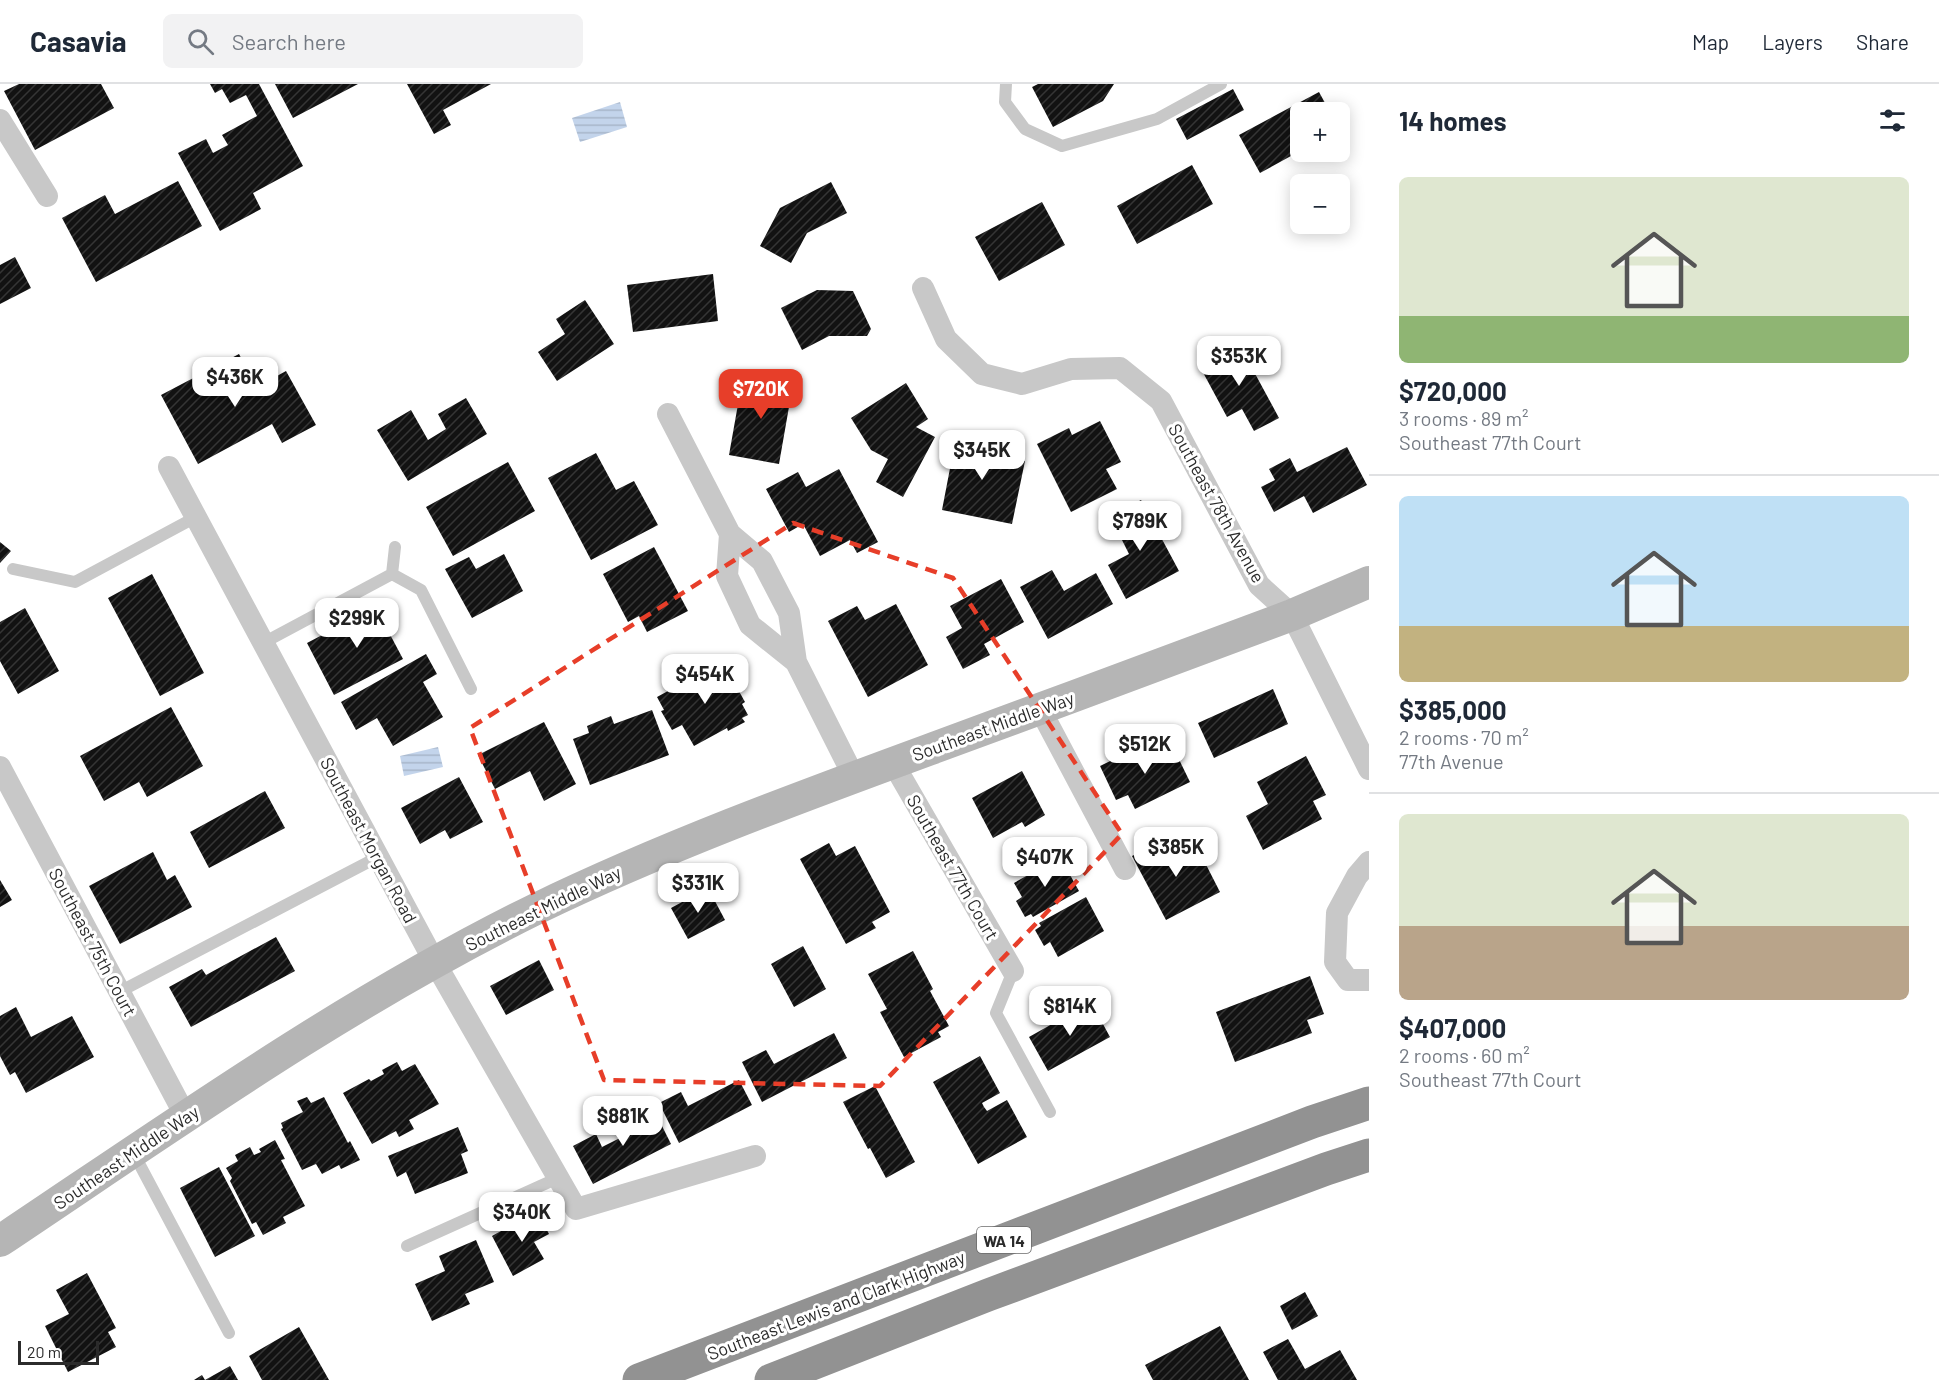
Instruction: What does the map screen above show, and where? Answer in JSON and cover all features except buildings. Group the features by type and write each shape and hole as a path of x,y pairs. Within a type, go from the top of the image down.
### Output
{"highway":[{"name":"Southeast Lewis and Clark Highway","path":"639,1380 1301,1126 1369,1103"},
{"name":"WA 14","path":"771,1380 988,1295 1369,1155"}],"street":[{"path":"0,120 47,196"},
{"name":"Southeast 78th Avenue","path":"923,288 946,339 982,374 1022,384 1071,369 1120,368 1161,401 1259,585 1292,615 1369,769"},
{"path":"668,414 730,534 762,561 789,613 796,662 854,777"},
{"name":"Southeast Morgan Road","path":"169,467 434,961 576,1209 755,1156"},
{"path":"730,534 727,576 750,625 796,662"},
{"name":"Southeast Middle Way","path":"0,1241 359,1005 434,961 537,909 741,820 1292,615 1369,582"},
{"path":"1040,709 1125,869"},
{"name":"Southeast 77th Court","path":"893,763 1013,971"},
{"name":"Southeast 75th Court","path":"0,767 186,1117"},
{"path":"1369,862 1357,876 1337,913 1335,962 1348,980 1369,980"}],"lane":[{"path":"1006,84 1005,102 1025,129 1062,146 1158,119 1221,84"},
{"path":"13,569 75,582 196,517"},
{"path":"393,574 395,547"},
{"path":"263,643 393,574"},
{"path":"393,574 421,590 471,689"},
{"path":"119,992 378,856"},
{"path":"1013,971 996,1012 1050,1112"},
{"path":"134,1152 230,1333"},
{"path":"407,1246 558,1178"}],"highlighted area":[{"path":"793,523 953,578 1122,834 880,1086 604,1080 470,728"}],"water":[{"path":"620,102 627,127 580,142 572,118"},
{"path":"438,747 443,767 404,776 400,756"}]}
